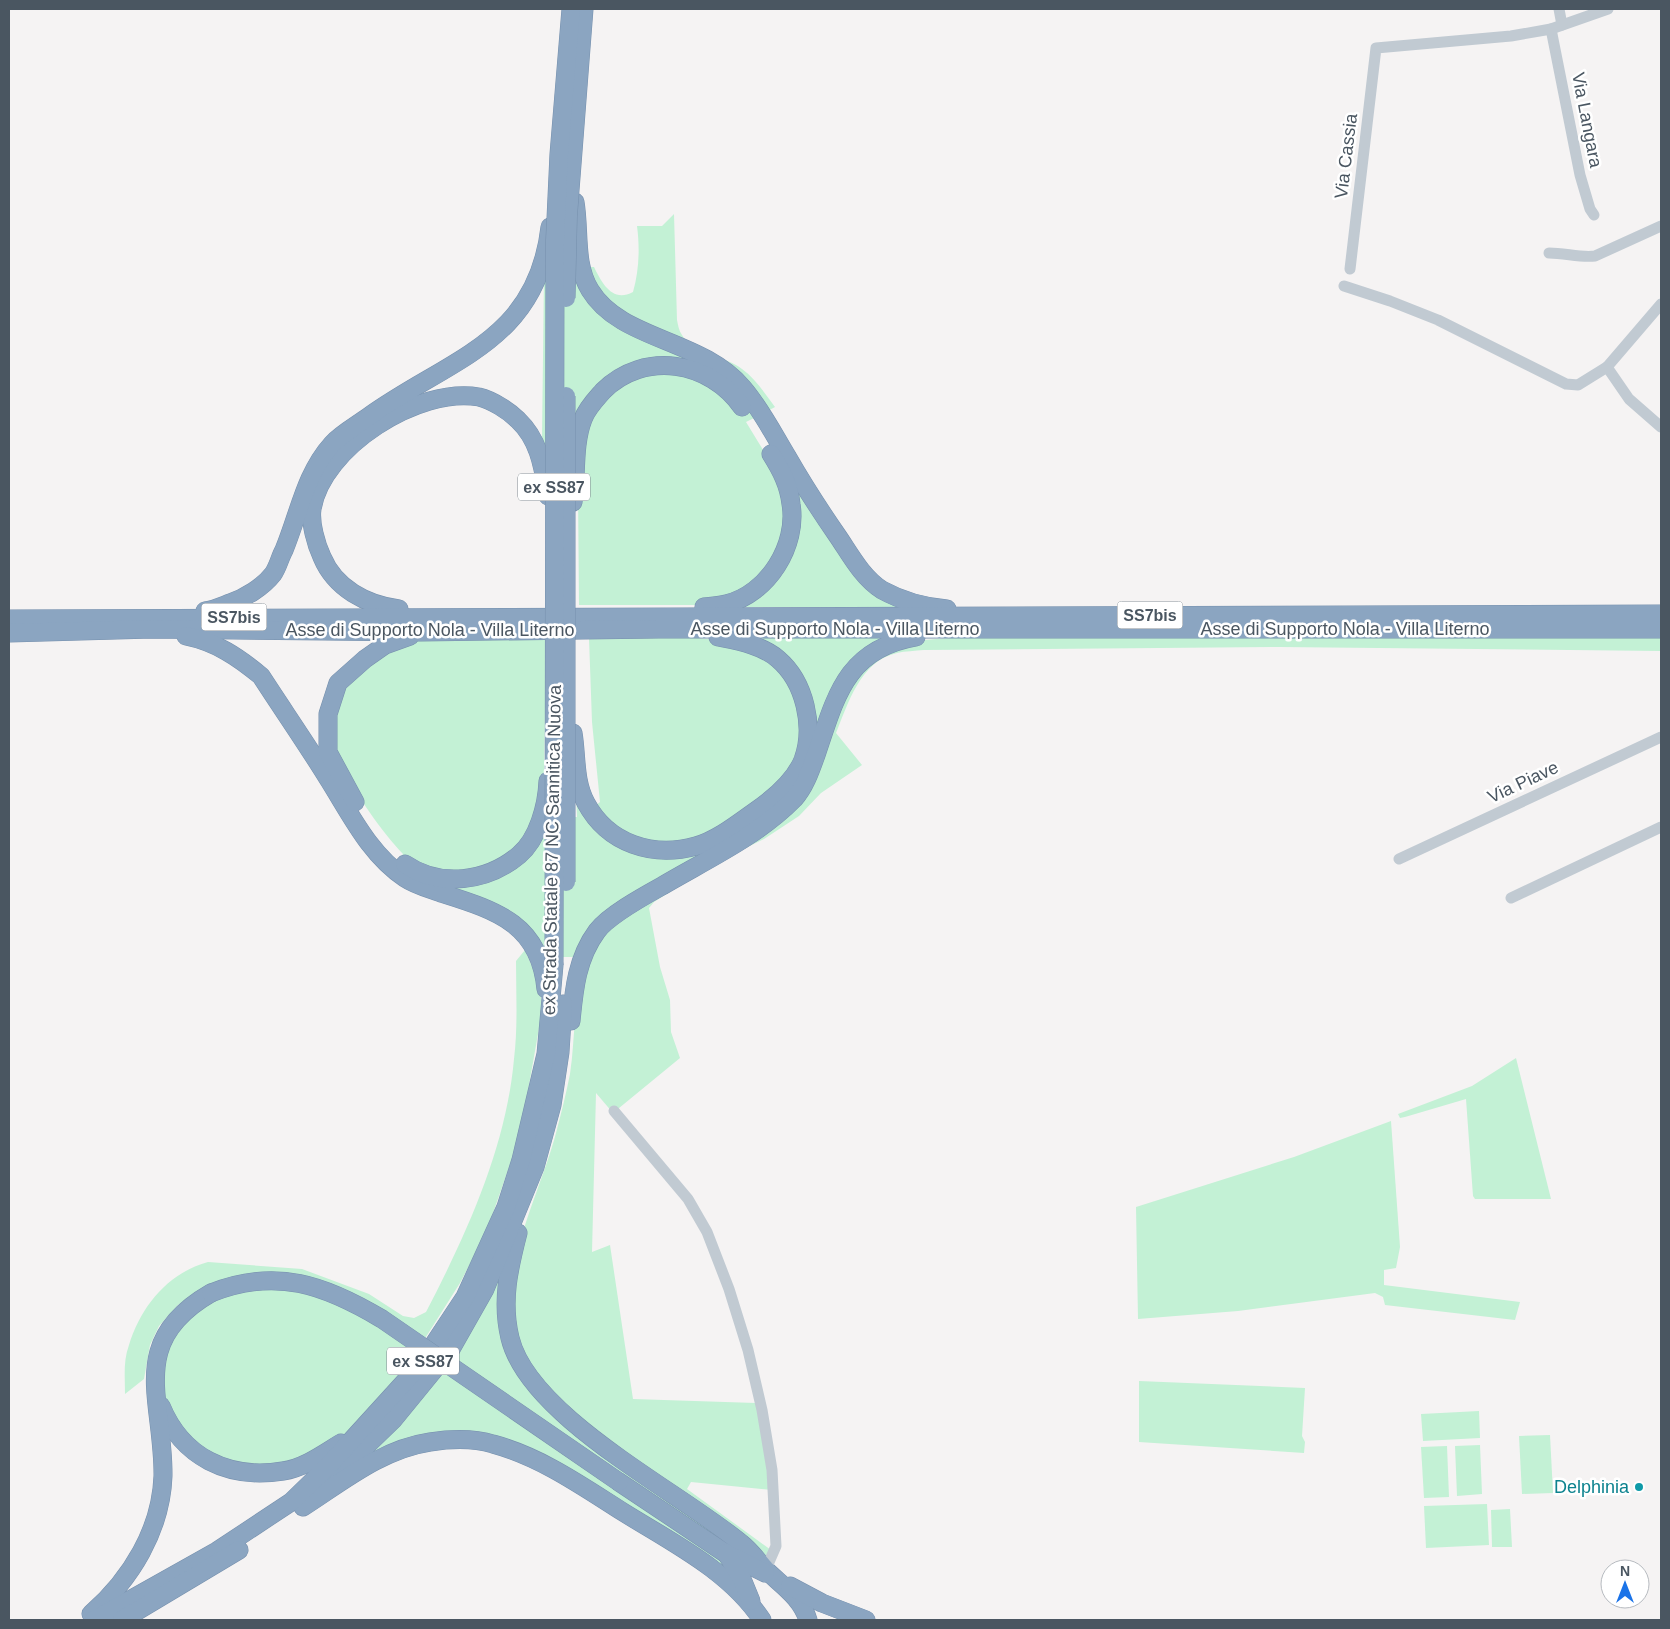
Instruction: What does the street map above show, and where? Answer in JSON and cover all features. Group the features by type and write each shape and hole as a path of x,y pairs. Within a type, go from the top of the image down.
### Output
{"highway":[{"name":"ex Strada Statale 87 NC Sannitica Nuova","path":"565,176 571,9"},
{"name":"ex Strada Statale 87 NC Sannitica Nuova","path":"122,1620 214,1566 303,1507 392,1420 451,1349 485,1289 535,1167 552,1105 553,1053 560,963 568,706 561,531 554,240 565,176 584,9"},
{"path":"104,617 209,611 246,598 273,574 293,528 306,488 317,463 333,443 379,417 479,349 506,325 526,302 536,282 565,176"},
{"path":"565,176 576,211 577,247 590,290 601,304 629,325 685,347 720,366 744,390 783,474 791,503 792,521 790,537 778,564 757,588 728,604 664,610 640,616"},
{"path":"561,531 574,499 576,449 583,418 592,404 620,377 641,368 657,365 692,369 718,382 757,418 860,570 881,589 908,602 941,608 1040,616"},
{"path":"459,616 396,609 363,601 329,573 316,543 312,510 326,473 379,417 450,397 480,397 502,408 518,420 533,440 545,470 561,531"},
{"name":"ex Strada Statale 87 NC Sannitica Nuova","path":"560,963 554,749 561,531"},
{"name":"Asse di Supporto Nola - Villa Literno","path":"9,619 104,617 1661,614"},
{"path":"152,629 203,640 238,656 261,676 349,803 367,825 396,858 416,871 434,877 453,880 494,872 520,854 532,838 545,804 554,749"},
{"name":"Asse di Supporto Nola - Villa Literno","path":"9,633 152,629 420,632 658,629 1661,629"},
{"path":"568,706 574,742 575,765 585,801 606,828 626,843 658,851 676,850 697,846 750,825 788,783 803,760 808,723 801,694 794,680 778,659 763,650 745,642 658,629"},
{"path":"560,963 635,901 750,825 795,798 811,772 837,694 848,675 862,660 880,647 896,640 960,630"},
{"path":"420,632 385,645 365,659 338,683 328,714 328,752 349,803 374,850 406,879 425,888 488,908 505,917 560,963 571,1022 553,1053"},
{"name":"ex Strada Statale 87 NC Sannitica Nuova","path":"94,1620 216,1551 291,1502 363,1430 420,1365 464,1297 506,1207 553,1053"},
{"path":"535,1167 507,1280 506,1320 517,1358 539,1390 553,1405 584,1431 741,1543 798,1600 808,1620"},
{"path":"82,1620 116,1590 138,1559 155,1524 163,1477 154,1391 155,1368 160,1349 169,1331 182,1312 211,1293 232,1285 254,1280 274,1280 309,1285 342,1298 382,1318 725,1553 773,1575 822,1603 866,1620"},
{"path":"154,1391 168,1422 184,1444 213,1464 245,1473 283,1471 311,1462 363,1430"},
{"path":"303,1507 367,1466 403,1448 430,1442 467,1439 493,1444 543,1462 690,1554 762,1620"},
{"path":"725,1553 742,1579 754,1612"},
{"path":"754,1612 751,1588 755,1582 773,1575"}],"street":[{"name":"Via Langara","path":"1559,9 1556,27 1580,175 1590,209 1594,215"},
{"path":"1556,27 1608,9"},
{"name":"Via Cassia","path":"1350,269 1376,48 1511,36 1556,27"},
{"path":"1549,253 1567,252 1585,258 1595,256 1661,226"},
{"path":"1344,286 1390,301 1438,320 1566,384 1578,385 1607,366 1661,304"},
{"path":"1607,366 1629,399 1661,427"},
{"name":"Via Piave","path":"1399,859 1661,737"},
{"path":"1511,898 1661,826"},
{"path":"614,1111 688,1199 707,1232 729,1289 750,1358 762,1410 772,1470 776,1546 773,1575"}],"green space":[{"path":"674,214 677,320 681,333 687,341 701,350 742,369 760,387 775,407 758,416 795,477 899,607 736,607 791,550 784,467 754,418 746,422 776,471 784,491 783,544 752,586 703,605 579,605 578,489 585,459 585,432 547,452 542,438 544,275 577,267 594,267 609,290 619,295 633,292 637,276 637,226 662,226"},
{"path":"749,636 892,636 870,648 854,662 842,677 827,712 814,751 800,781 787,798 745,829 751,837 785,812 811,780 820,762 838,706 856,673 869,659 898,645 975,636 1661,636 1661,651 1280,647 924,650 897,653 884,658 865,674 851,697 836,733 862,765 821,793 799,816 764,839 717,862 654,902 649,908 660,967 670,1000 671,1032 680,1058 613,1113 596,1093 592,1252 610,1245 633,1399 756,1403 772,1490 691,1482 687,1489 771,1550 769,1558 580,1420 544,1387 525,1360 515,1335 511,1317 510,1288 519,1244 550,1153 562,1111 570,1074 578,998 585,969 591,955 581,950 577,957 547,957 528,928 498,906 427,882 410,874 395,863 403,854 374,819 355,790 337,749 335,730 341,696 349,682 373,658 388,649 412,641 426,640 546,638 544,784 540,784 538,816 577,817 576,791 587,813 600,802 592,722 589,638 683,637 720,641 751,650 776,665 787,676 794,688 800,700 803,714 803,742 794,768 775,790 735,818 742,826 777,802 798,779 810,751 813,731 811,711 806,692 796,675 783,659 768,647 749,639"},
{"path":"525,950 541,987 541,1017 520,1136 486,1233 460,1283 424,1340 372,1309 236,1277 204,1287 178,1305 159,1326 150,1345 144,1379 125,1394 126,1357 129,1345 134,1331 149,1304 158,1293 180,1274 208,1262 302,1269 369,1294 403,1316 414,1318 426,1312 470,1221 503,1125 510,1092 515,1047 516,961"},
{"path":"1516,1058 1551,1199 1475,1199 1473,1196 1466,1099 1405,1117 1400,1118 1398,1114 1472,1086"},
{"path":"1391,1121 1400,1247 1396,1268 1384,1270 1384,1285 1520,1302 1515,1320 1385,1305 1383,1297 1375,1293 1238,1311 1138,1319 1136,1207 1294,1157"},
{"path":"501,1269 526,1380 737,1547 725,1563 724,1569 487,1437 363,1461"},
{"path":"273,1286 338,1302 418,1350 377,1402 356,1425 328,1447 307,1459 249,1467 204,1452 171,1418 164,1395 163,1364 170,1344 191,1315 225,1294"},
{"path":"1139,1381 1305,1388 1302,1436 1305,1442 1304,1453 1139,1442"},
{"path":"1479,1411 1480,1438 1423,1441 1421,1414"},
{"path":"1550,1435 1553,1493 1522,1494 1519,1436"},
{"path":"1480,1445 1482,1494 1457,1496 1455,1446"},
{"path":"1447,1446 1449,1497 1424,1498 1421,1447"},
{"path":"1487,1504 1489,1545 1426,1548 1424,1506"},
{"path":"1510,1509 1512,1547 1492,1547 1491,1510"}],"place":[{"name":"Delphinia","path":"1639,1487"}]}
